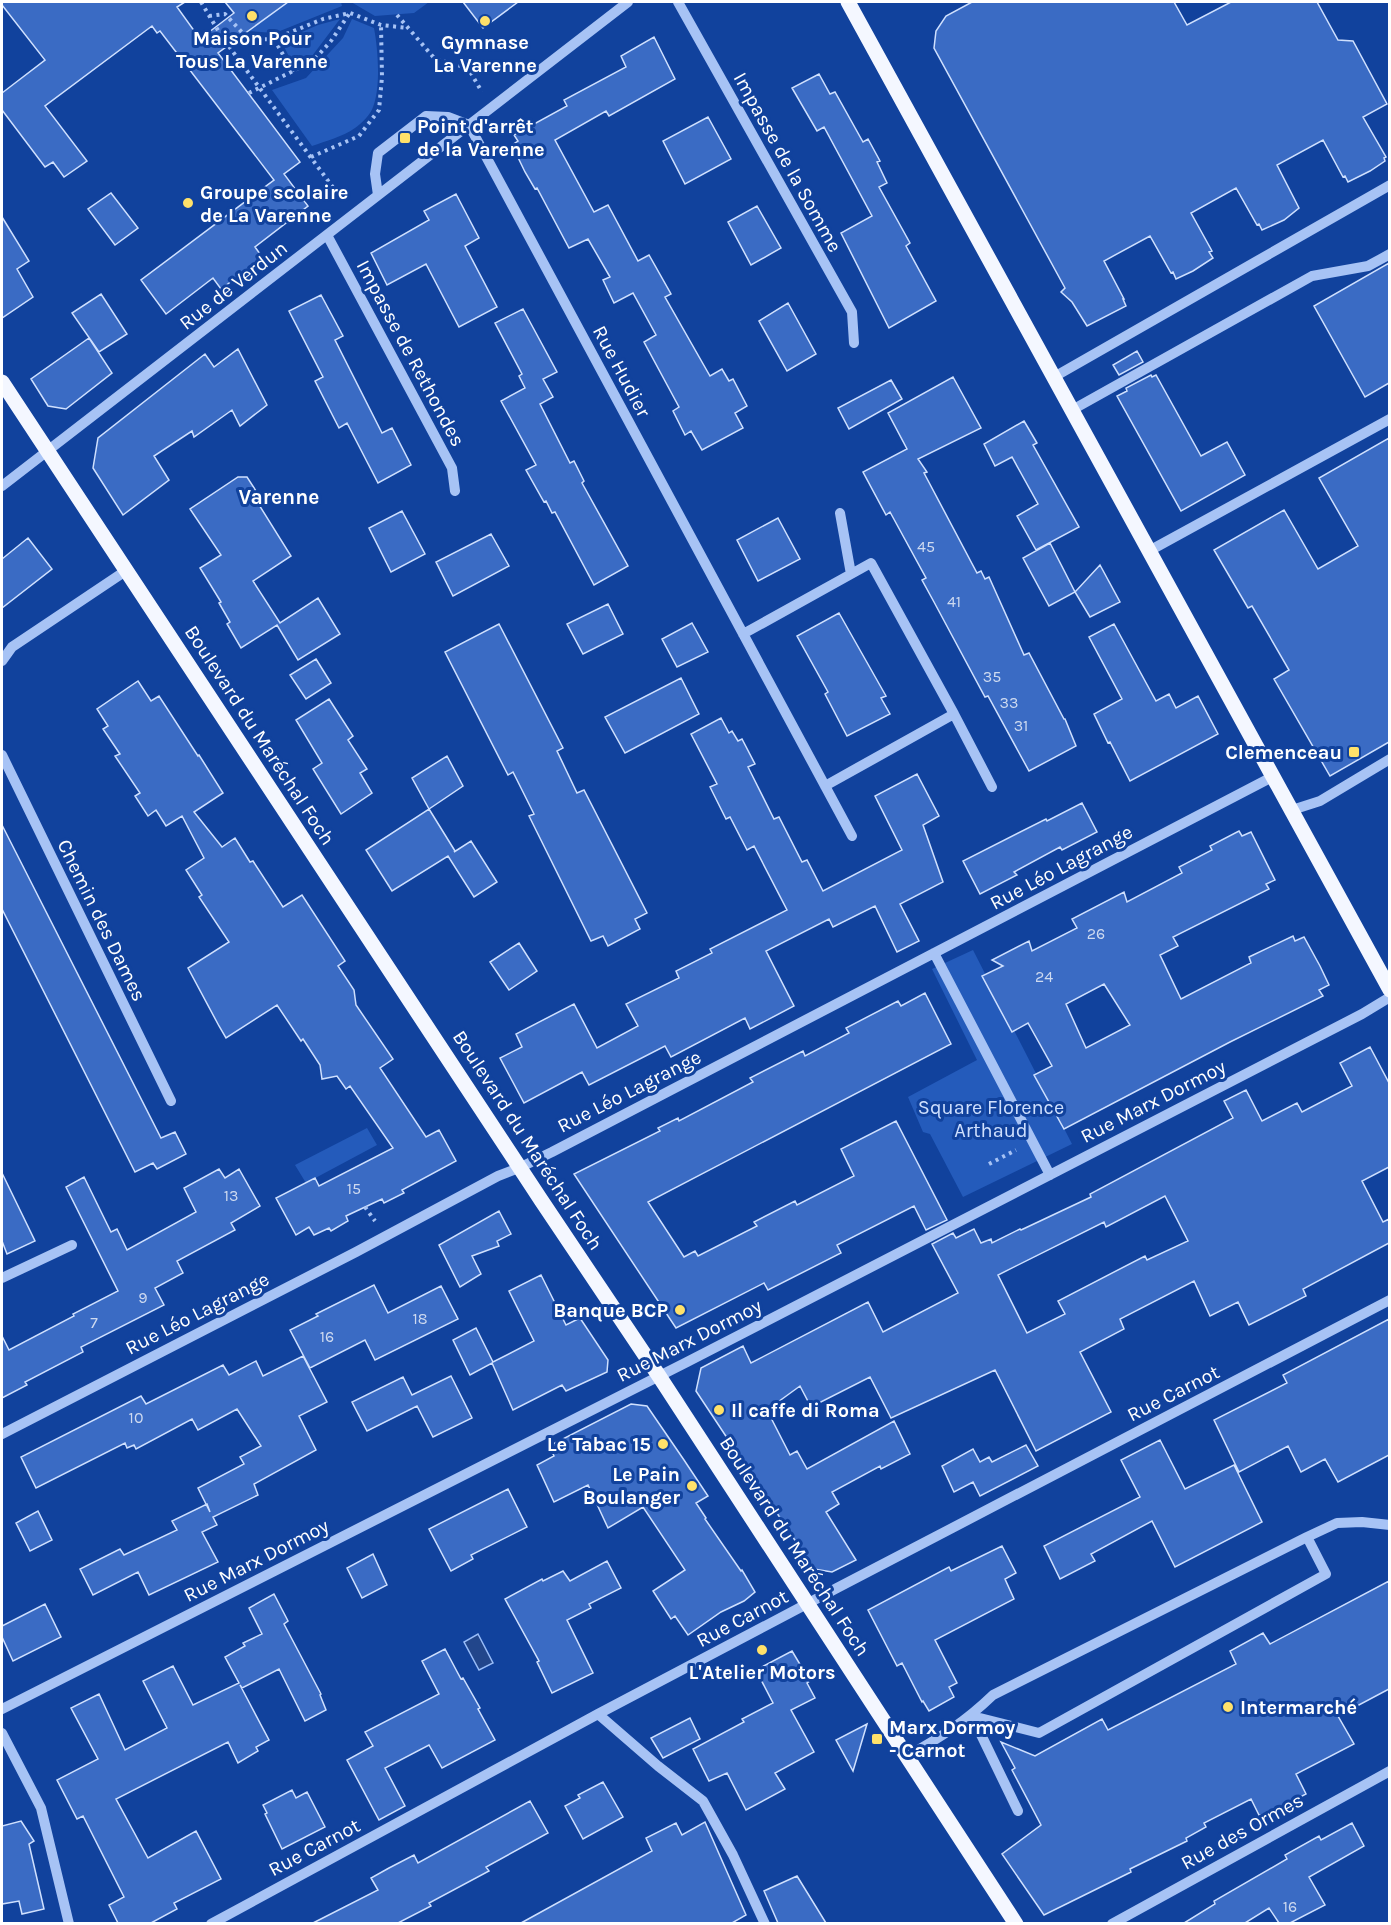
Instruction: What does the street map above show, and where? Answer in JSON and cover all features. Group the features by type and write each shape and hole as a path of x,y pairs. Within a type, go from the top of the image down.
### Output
{"main road":[{"path":"848,2 1389,990"},
{"name":"Boulevard du Maréchal Foch","path":"2,382 659,1376 1016,1923"}],"street":[{"name":"Rue de Verdun","path":"2,486 628,2"},
{"name":"Impasse de la Somme","path":"678,2 852,312 854,343"},
{"path":"378,195 375,174 378,153 426,116 448,117 469,125"},
{"name":"Rue Hudier","path":"469,125 852,836"},
{"path":"1054,377 1389,185"},
{"name":"Impasse de Rethondes","path":"327,235 452,468 455,491"},
{"path":"1072,410 1312,276 1368,266 1389,254"},
{"path":"1149,550 1389,419"},
{"path":"840,513 851,574"},
{"path":"743,634 871,563 992,787"},
{"path":"2,661 12,647 127,570"},
{"path":"825,786 954,714"},
{"name":"Chemin des Dames","path":"2,755 171,1101"},
{"path":"1292,810 1320,801 1389,759"},
{"name":"Rue Léo Lagrange","path":"2,1434 1272,777"},
{"path":"934,953 1050,1175"},
{"name":"Rue Marx Dormoy","path":"2,1709 659,1376 1362,1014 1389,997"},
{"path":"2,1278 72,1245"},
{"name":"Rue Carnot","path":"211,1923 598,1714 1389,1300"},
{"path":"907,1756 972,1716 993,1695 1337,1522 1389,1525"},
{"path":"972,1716 1039,1733 1326,1574 1307,1537"},
{"path":"598,1714 703,1801 733,1855 765,1923"},
{"path":"972,1716 1018,1811"},
{"path":"2,1733 41,1808 69,1923"},
{"name":"Rue des Ormes","path":"1112,1923 1389,1770"}],"path":[{"path":"201,2 222,37 343,201"},
{"path":"209,16 225,14 249,39 274,39 323,19 350,13 381,25 408,28"},
{"path":"249,93 313,61 331,41 350,13"},
{"path":"397,15 435,59 468,68 484,95"},
{"path":"311,157 359,136 379,110 382,77 381,25"},
{"path":"274,39 293,72"},
{"path":"359,136 364,141"},
{"path":"989,1164 1032,1142"},
{"path":"365,1207 378,1223"}],"green space":[{"path":"288,2 341,2 342,6 275,33 248,31"},
{"path":"351,2 429,2 414,13 375,16"},
{"path":"340,19 309,60 294,66 281,41 318,25"},
{"path":"352,19 374,28 378,57 376,99 366,119 355,128 312,146 272,90 306,78 343,38"},
{"name":"Square Florence Arthaud","path":"973,950 1072,1144 963,1197 930,1134 923,1132 908,1097 977,1060 932,969"},
{"path":"367,1128 377,1145 306,1183 295,1165"}],"shaded area":[{"path":"478,1634 493,1663 479,1670 464,1642"}],"building":[{"path":"2,2 185,2 177,7 200,39 234,13 225,2 288,2 218,53 300,162 284,174 308,206 255,247 263,258 221,289 213,278 166,314 141,280 274,180 160,31 157,33 152,26 45,106 87,161 64,177 53,162 45,167 2,110 2,93 45,60"},
{"name":"Gymnase La Varenne","path":"463,2 518,2 483,28"},
{"path":"972,2 1174,2 1187,25 1231,2 1317,2 1338,40 1353,41 1387,104 1363,117 1386,157 1385,161 1348,182 1323,140 1277,165 1299,208 1284,220 1262,230 1236,188 1191,213 1212,251 1209,252 1213,258 1176,279 1150,236 1104,261 1126,306 1087,326 1072,302 1061,292 1065,288 934,48 936,31 946,16"},
{"path":"654,37 675,79 609,116 606,111 555,140 594,212 608,205 638,261 649,255 671,294 665,297 710,376 722,369 729,381 733,379 747,406 735,413 743,428 702,450 691,431 685,435 673,411 679,407 644,342 656,335 633,293 614,303 603,280 610,277 588,239 569,248 512,145 518,141 514,135 567,106 564,100 626,67 621,56"},
{"path":"819,74 830,94 835,92 863,142 868,139 880,161 877,162 887,183 879,187 910,243 906,246 936,301 889,328 841,233 872,216 824,127 817,131 792,88"},
{"path":"708,117 731,159 685,184 663,141"},
{"path":"111,193 138,228 115,245 88,209"},
{"path":"456,194 479,238 465,246 497,307 459,327 426,264 387,285 371,253 429,220 424,211"},
{"path":"757,206 781,248 751,265 728,222"},
{"path":"2,217 29,261 17,269 33,297 2,318"},
{"path":"1389,263 1389,383 1365,397 1314,306"},
{"path":"101,294 127,334 99,352 72,313"},
{"path":"321,295 343,336 335,340 382,433 392,428 411,465 378,483 347,423 339,428 315,381 323,377 289,311"},
{"path":"788,303 816,354 787,371 759,321"},
{"path":"523,309 557,372 543,379 553,397 540,404 570,463 574,461 584,481 582,483 628,566 594,585 555,512 552,513 546,501 544,502 526,470 536,465 501,401 525,388 519,376 522,374 495,323"},
{"path":"89,338 112,373 66,409 48,406 31,379"},
{"path":"238,349 267,405 240,426 232,410 194,437 192,431 154,456 169,480 123,515 93,468 98,438 205,354 214,367"},
{"path":"1137,351 1143,362 1119,375 1113,365"},
{"path":"1151,375 1152,377 1156,375 1201,456 1227,442 1245,475 1181,511 1117,396 1127,391 1126,388"},
{"path":"953,377 981,428 918,459 927,472 924,473 977,573 981,571 985,579 989,577 1024,655 1029,653 1065,719 1076,746 1029,771 988,696 985,697 922,580 926,578 890,512 886,515 863,472 907,449 888,413"},
{"path":"891,380 902,399 849,429 838,408"},
{"path":"1024,421 1037,443 1033,445 1079,527 1036,550 1017,516 1038,504 1012,457 995,466 984,444"},
{"path":"1389,438 1389,742 1330,776 1274,679 1289,670 1252,606 1248,608 1214,550 1284,510 1318,569 1358,546 1319,478"},
{"path":"238,477 247,477 260,497 256,500 291,556 253,581 280,623 318,598 340,634 298,660 277,625 241,648 227,624 230,622 219,603 221,602 200,568 221,555 190,509"},
{"path":"402,511 425,554 391,572 369,528"},
{"path":"778,518 800,559 758,581 737,540"},
{"path":"491,534 509,566 453,596 436,562"},
{"path":"28,538 52,569 2,608 2,559"},
{"path":"1050,543 1075,592 1049,606 1023,558"},
{"path":"1100,565 1120,602 1090,617 1075,592"},
{"path":"608,604 623,634 583,654 567,624"},
{"path":"839,613 886,696 881,698 890,714 847,736 825,694 828,692 797,636"},
{"path":"692,623 708,652 677,667 662,639"},
{"path":"499,624 563,748 557,751 577,793 584,790 647,913 635,919 640,929 608,946 603,936 591,941 529,816 534,814 513,772 508,775 445,652"},
{"path":"1114,624 1156,701 1169,694 1176,708 1198,696 1218,734 1130,781 1094,714 1122,699 1089,637"},
{"path":"316,659 331,683 306,699 290,675"},
{"path":"681,678 699,714 625,753 605,717"},
{"path":"138,681 151,701 159,696 223,793 194,812 222,847 235,838 283,907 302,895 345,961 338,966 354,990 356,1005 393,1059 380,1068 426,1137 439,1130 456,1161 402,1190 404,1193 384,1203 382,1199 346,1216 348,1221 331,1231 329,1228 314,1235 309,1227 296,1235 276,1198 315,1178 319,1186 393,1148 350,1086 346,1089 337,1076 322,1079 320,1065 277,1005 226,1038 219,1026 188,968 229,942 199,897 202,895 186,870 204,858 182,816 166,826 156,810 148,816 135,796 140,793 115,756 120,754 103,729 108,726 97,709"},
{"path":"329,699 353,736 348,740 367,769 360,773 372,793 341,814 313,769 322,763 296,720"},
{"path":"721,718 729,733 732,731 738,741 742,739 755,764 748,767 774,819 779,817 802,862 807,860 823,891 902,850 875,796 917,774 939,816 923,825 943,882 900,904 919,941 897,952 875,906 833,927 829,919 766,951 794,1006 750,1029 745,1018 671,1057 665,1046 589,1085 582,1072 524,1103 500,1058 522,1047 516,1034 574,1004 597,1048 638,1026 626,1004 679,978 676,971 712,953 710,949 787,910 754,846 747,850 730,817 726,819 710,787 717,784 691,734"},
{"path":"447,756 463,786 429,809 412,778"},
{"path":"1082,803 1097,832 1062,850 1060,847 1014,872 1017,875 980,894 963,861"},
{"path":"429,809 454,852 471,841 497,882 474,897 448,856 392,891 366,850"},
{"path":"2,825 161,1138 175,1132 186,1154 157,1169 153,1163 135,1172 2,909"},
{"path":"1239,831 1242,836 1251,832 1275,880 1266,884 1269,889 1173,937 1178,946 1160,955 1181,999 1251,963 1249,957 1293,936 1295,941 1304,937 1329,985 1319,990 1323,996 1064,1129 1034,1075 1052,1066 1028,1023 1012,1032 982,976 1003,966 992,960 1029,941 1032,951 1077,928 1072,919 1124,892 1127,902 1182,873 1179,867 1212,850 1210,846","holes":["1104,984 1130,1025 1086,1048 1066,1004"]},
{"path":"519,943 537,971 509,990 490,962"},
{"path":"925,993 951,1044 648,1202 684,1257 695,1251 698,1256 757,1226 754,1222 795,1201 797,1205 854,1176 841,1149 896,1121 947,1220 926,1230 914,1206 837,1245 841,1253 768,1290 764,1283 676,1328 574,1174 660,1131 658,1128 678,1118 679,1121 753,1082 750,1078 803,1051 805,1056 849,1033 846,1028 898,1001 901,1006"},
{"path":"1370,1047 1389,1083 1389,1167 1362,1181 1383,1222 1389,1219 1389,1243 1303,1289 1306,1296 1249,1325 1238,1302 1210,1316 1194,1281 1120,1319 1124,1329 1080,1352 1111,1412 1036,1451 995,1370 891,1418 870,1377 811,1407 800,1386 767,1410 790,1455 797,1451 807,1469 894,1421 910,1454 881,1469 880,1466 832,1492 839,1504 826,1512 856,1560 832,1572 814,1569 696,1391 701,1368 743,1346 751,1363 868,1302 883,1332 958,1293 932,1244 953,1233 956,1238 974,1229 981,1243 991,1239 992,1243 1091,1197 1090,1194 1233,1118 1224,1101 1246,1090 1262,1121 1297,1103 1302,1112 1352,1086 1340,1063","holes":["1165,1196 1188,1241 1147,1260 1145,1256 1058,1301 1065,1314 1027,1333 998,1275 1104,1222 1106,1227"]},
{"path":"219,1169 225,1178 239,1169 260,1206 231,1223 235,1230 177,1261 183,1273 155,1288 164,1305 81,1347 83,1352 25,1382 27,1385 2,1398 2,1336 9,1350 118,1291 66,1187 84,1177 111,1232 117,1229 127,1250 196,1212 184,1188"},
{"path":"2,1173 35,1241 7,1254 2,1241"},
{"path":"499,1211 511,1234 497,1241 499,1246 472,1256 481,1274 460,1287 439,1245"},
{"path":"541,1275 566,1325 580,1318 608,1360 607,1372 566,1391 562,1385 513,1410 492,1363 470,1375 453,1340 476,1328 493,1362 534,1341 509,1291"},
{"path":"374,1285 388,1313 441,1286 458,1319 375,1360 365,1340 310,1368 290,1330 318,1316 316,1314"},
{"path":"1389,1319 1389,1455 1338,1482 1325,1459 1301,1472 1288,1446 1239,1472 1214,1420 1287,1383 1283,1375"},
{"path":"303,1356 327,1402 299,1416 316,1450 254,1484 258,1495 213,1517 217,1525 202,1532 218,1562 149,1595 138,1572 93,1595 80,1569 120,1549 124,1555 177,1530 172,1521 206,1504 198,1488 244,1464 240,1457 261,1446 237,1409 198,1430 192,1419 136,1449 134,1445 127,1448 125,1443 36,1488 21,1457 141,1396 146,1404 223,1365 229,1375 256,1361 263,1376"},
{"path":"451,1376 472,1418 433,1437 417,1406 367,1431 352,1402 403,1377 412,1395"},
{"path":"631,1404 647,1406 708,1496 696,1503 755,1592 688,1635 675,1616 671,1619 653,1591 685,1570 643,1507 608,1528 588,1485 554,1502 537,1465 554,1456 549,1446"},
{"path":"1160,1440 1185,1489 1234,1465 1262,1522 1175,1567 1152,1521 1091,1554 1095,1561 1060,1579 1044,1546 1140,1497 1121,1460"},
{"path":"1026,1445 1038,1466 980,1496 973,1482 954,1492 942,1466 973,1449 980,1462 989,1457 992,1462"},
{"path":"508,1489 527,1527 471,1555 473,1559 451,1571 429,1529"},
{"path":"38,1511 52,1540 30,1551 16,1523"},
{"path":"1002,1546 1016,1573 1005,1579 1014,1599 935,1640 957,1683 949,1687 954,1697 929,1711 902,1663 897,1666 868,1610 949,1567 951,1571"},
{"path":"373,1554 387,1585 362,1598 347,1568"},
{"path":"607,1561 621,1588 589,1604 591,1608 567,1620 593,1673 552,1693 537,1662 539,1661 505,1599 542,1579 543,1581 563,1571 570,1581"},
{"path":"1389,1581 1389,1689 1338,1716 1354,1744 1296,1774 1306,1794 1267,1815 1259,1815 1251,1799 1204,1823 1206,1827 1186,1838 1187,1841 1044,1915 1002,1854 1041,1825 1012,1770 1015,1768 1001,1742 1035,1756 1102,1719 1108,1730 1236,1664 1230,1651 1263,1633 1270,1644"},
{"path":"274,1594 288,1621 284,1624 321,1694 326,1710 305,1721 279,1669 242,1688 240,1685 269,1740 256,1747 258,1751 238,1763 228,1742 116,1799 148,1858 196,1831 221,1879 174,1903 177,1909 151,1923 118,1923 109,1905 124,1897 83,1816 77,1819 57,1780 98,1759 71,1708 99,1694 125,1750 167,1728 143,1681 173,1666 193,1705 239,1683 225,1657 245,1646 243,1643 262,1634 249,1608"},
{"path":"45,1604 61,1637 13,1661 2,1637 2,1626"},
{"path":"445,1649 480,1708 478,1709 495,1740 442,1768 429,1745 385,1768 405,1806 379,1820 347,1760 373,1746 365,1732 439,1694 422,1661"},
{"path":"792,1651 810,1681 807,1683 815,1698 791,1710 814,1752 775,1773 785,1789 746,1810 727,1773 709,1781 693,1749 744,1722 742,1719 773,1703 756,1670"},
{"path":"690,1718 700,1739 663,1758 651,1738"},
{"path":"867,1724 853,1771 836,1740"},
{"path":"603,1782 623,1817 583,1839 565,1806 580,1798 578,1795"},
{"path":"292,1790 296,1798 307,1792 325,1827 282,1849 263,1805"},
{"path":"530,1801 548,1833 486,1867 489,1871 429,1903 431,1906 398,1923 313,1923 378,1890 371,1878 414,1855 418,1863"},
{"path":"21,1821 34,1841 29,1844 44,1909 22,1914 19,1901 2,1904 2,1826"},
{"path":"705,1822 746,1915 732,1923 521,1923 652,1851 646,1838 676,1823 682,1835"},
{"path":"1352,1823 1364,1846 1309,1877 1325,1905 1290,1923 1279,1923 1269,1908 1245,1923 1184,1923 1215,1904 1214,1901 1287,1859 1285,1855 1319,1836 1321,1840"},
{"path":"797,1876 826,1923 778,1923 764,1891"}],"place":[{"name":"Maison Pour Tous La Varenne","path":"252,16"},
{"name":"Gymnase La Varenne","path":"485,21"},
{"name":"Point d'arrêt de la Varenne","path":"405,138"},
{"name":"Groupe scolaire de La Varenne","path":"188,203"},
{"name":"Clemenceau","path":"1354,752"},
{"name":"Banque BCP","path":"680,1310"},
{"name":"Il caffe di Roma","path":"719,1410"},
{"name":"Le Tabac 15","path":"663,1444"},
{"name":"Le Pain Boulanger","path":"692,1486"},
{"name":"L'Atelier Motors","path":"762,1650"},
{"name":"Intermarché","path":"1228,1707"},
{"name":"Marx Dormoy - Carnot","path":"877,1739"}],"district":[{"name":"Varenne","path":"279,497"}]}
